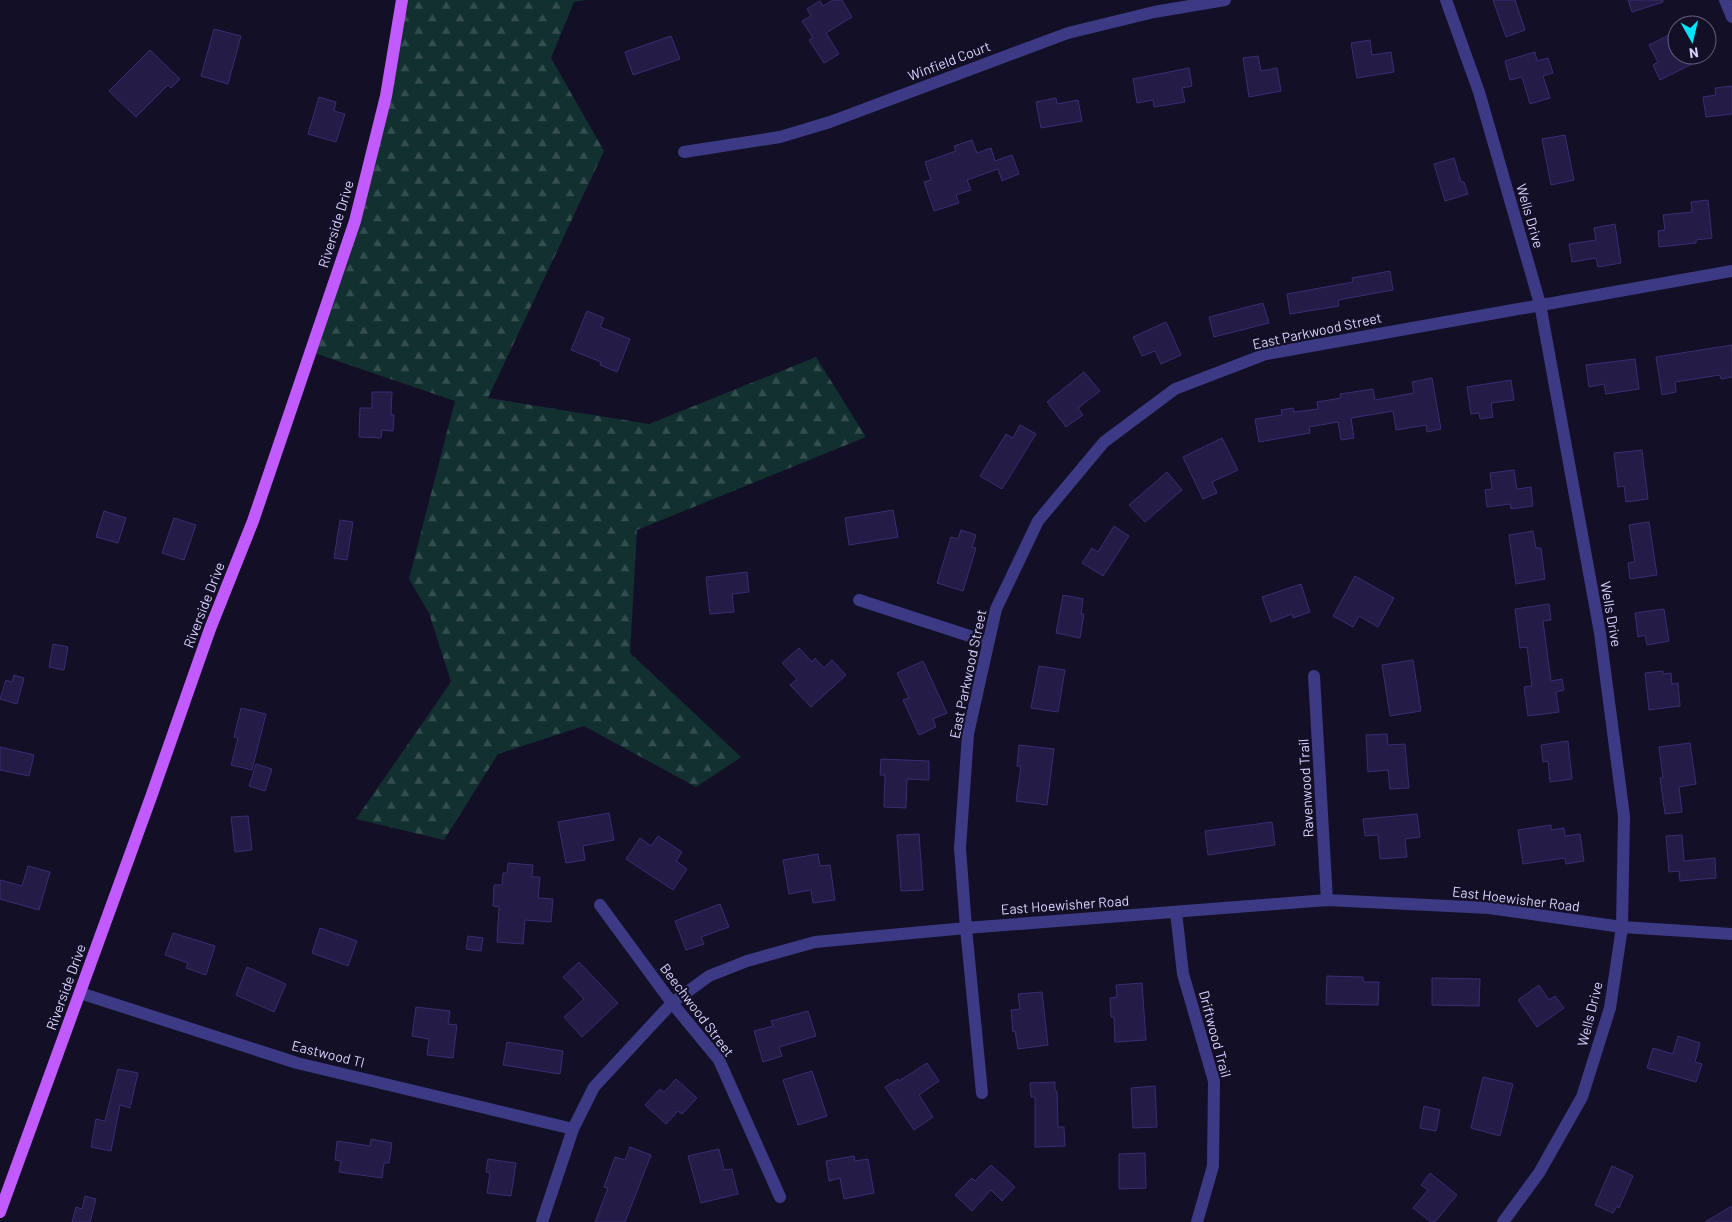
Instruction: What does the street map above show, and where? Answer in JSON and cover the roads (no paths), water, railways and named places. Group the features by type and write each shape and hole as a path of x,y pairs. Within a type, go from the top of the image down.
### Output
{"main road":[{"name":"Riverside Drive","path":"0,1212 210,629 253,521 355,221 386,96 402,0"}],"street":[{"name":"Winfield Court","path":"684,152 780,137 830,122 1068,32 1154,12 1225,0"},
{"name":"Wells Drive","path":"1446,0 1479,92 1540,304 1600,634 1624,816 1622,927 1610,1008 1582,1097 1539,1173 1503,1222"},
{"path":"1725,0 1732,17"},
{"name":"East Parkwood Street","path":"982,1093 960,848 968,734 996,609 1038,521 1104,442 1175,389 1266,354 1732,270"},
{"path":"859,600 988,642"},
{"name":"Ravenwood Trail","path":"1314,676 1327,900"},
{"name":"East Hoewisher Road","path":"542,1222 574,1129 594,1087 672,1003 709,976 746,961 815,942 966,928 1327,900 1489,908 1622,927 1732,934"},
{"name":"Beechwood Street","path":"600,906 672,1003 720,1060 780,1197"},
{"name":"Driftwood Trail","path":"1176,912 1183,974 1214,1081 1213,1166 1198,1222"},
{"name":"Eastwood Tl","path":"80,993 297,1063 574,1129"}]}
